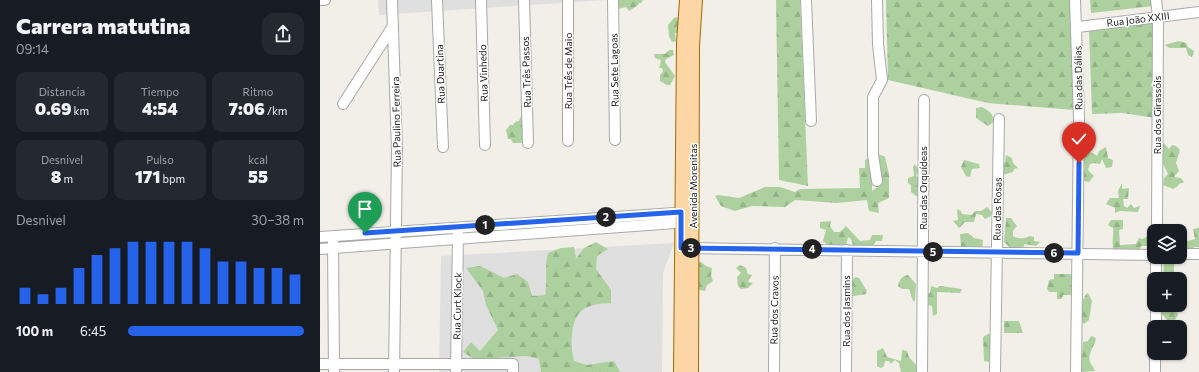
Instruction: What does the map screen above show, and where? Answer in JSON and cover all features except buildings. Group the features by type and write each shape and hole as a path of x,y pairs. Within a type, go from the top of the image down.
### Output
{"main road":[{"name":"Avenida Morenitas","path":"686,0 683,43 687,248 692,372"},
{"name":"Avenida Morenitas","path":"687,217 696,0"},
{"name":"Avenida Morenitas","path":"680,372 687,248"}],"street":[{"path":"320,0 325,0"},
{"name":"Rua Paulino Ferreira","path":"392,0 397,231 394,368"},
{"name":"Rua Duartina","path":"437,0 443,147"},
{"name":"Rua Vinhedo","path":"480,0 485,145"},
{"name":"Rua Três Passos","path":"524,0 528,143"},
{"name":"Rua Três de Maio","path":"568,0 568,141"},
{"name":"Rua Sete Lagoas","path":"613,0 615,140"},
{"path":"806,0 811,121"},
{"path":"877,0 878,44 882,80 873,97 873,155 877,182"},
{"name":"Rua das Dálias","path":"1076,0 1078,27 1078,253 1076,372"},
{"name":"Rua dos Girassóis","path":"1156,0 1158,16 1157,224"},
{"name":"Rua João XXIII","path":"1078,27 1199,12"},
{"path":"343,104 393,26"},
{"name":"Rua das Orquídeas","path":"922,372 924,100"},
{"name":"Rua das Rosas","path":"996,372 996,252 999,119"},
{"path":"320,237 458,227 687,217"},
{"path":"320,250 458,240 687,217"},
{"name":"Rua Curt Klock","path":"456,368 458,227"},
{"path":"332,236 334,368"},
{"path":"687,248 775,248 923,252 1147,255"},
{"name":"Rua dos Cravos","path":"774,372 775,248"},
{"name":"Rua dos Jasmins","path":"846,372 847,250"},
{"path":"1187,254 1199,254"},
{"path":"1155,372 1156,360"},
{"path":"320,364 334,368 513,368"}],"shaded area":[{"path":"378,0 606,0 379,15"},
{"path":"674,243 663,273 662,372 439,372 441,256"}],"green space":[{"path":"619,0 643,0 629,11 626,7 618,9 617,6"},
{"path":"776,0 800,0 808,186 779,180"},
{"path":"886,0 1070,0 1073,30 1074,110 988,103 888,80"},
{"path":"1090,0 1153,0 1154,6 1091,13"},
{"path":"675,17 681,19 680,33 675,33 676,41 672,42 669,36 668,25"},
{"path":"1154,22 1155,118 1123,113 1092,114 1089,31"},
{"path":"1179,41 1186,43 1188,47 1194,51 1192,57 1188,55 1186,48 1170,48 1164,45"},
{"path":"669,50 673,50 674,55 666,59 665,62 675,76 670,85 667,85 660,81 660,75 663,72 662,68 659,68 661,60 655,58 654,54 665,54"},
{"path":"982,107 993,116 994,122 988,126 976,118 976,108"},
{"path":"522,114 525,139 521,143 513,143 511,139 508,139 506,130 510,125 513,125 515,122 519,121"},
{"path":"1164,143 1169,149 1172,145 1176,146 1180,150 1176,163 1179,171 1174,177 1181,178 1184,182 1173,189 1163,185 1164,178 1168,174 1160,157 1162,145"},
{"path":"1106,147 1108,158 1113,160 1112,167 1106,168 1102,159 1100,164 1090,164 1088,170 1094,176 1089,182 1084,181 1082,176 1085,166 1081,166 1080,157 1084,151 1093,153 1097,156 1099,151"},
{"path":"876,153 885,157 889,174 889,198 878,203 879,213 869,211 867,200 837,203 795,200 785,207 752,206 735,211 721,206 715,196 718,195 739,198 765,187 780,187 795,192 800,189 860,188 859,168 865,168 865,160 868,158 872,170 872,191 880,185"},
{"path":"1006,155 1012,158 1013,163 1018,168 1014,169 1013,172 1003,175 1001,164 1005,162"},
{"path":"964,160 979,164 980,168 972,169 970,177 966,176 961,167"},
{"path":"914,164 919,169 916,176 921,179 920,195 916,196 911,192 911,185 908,183 908,178 914,176"},
{"path":"1122,183 1122,189 1129,188 1128,199 1123,199 1124,206 1127,208 1131,204 1134,208 1140,206 1138,212 1120,211 1115,213 1115,208 1106,204 1110,198 1119,198 1118,191"},
{"path":"987,207 992,212 991,216 985,219 982,215 976,214 974,222 965,222 959,228 953,221 958,220 957,209 961,211 962,214 972,215 975,211 981,211"},
{"path":"1006,218 1011,218 1017,226 1013,231 1013,236 1017,238 1026,238 1030,236 1034,237 1034,241 1040,242 1036,246 1025,244 1021,251 1014,251 1004,242"},
{"path":"1111,220 1123,220 1123,229 1119,230 1120,245 1136,244 1139,238 1143,239 1147,236 1147,246 1141,246 1139,251 1114,252 1113,228 1108,225"},
{"path":"831,221 830,226 834,232 840,232 846,226 860,241 870,240 872,235 883,235 882,241 876,241 871,248 865,249 853,245 851,239 848,237 846,245 836,248 831,247 823,241 826,230 820,228 820,222"},
{"path":"1199,228 1199,247 1194,247 1192,252 1187,252 1187,241 1195,239 1193,229"},
{"path":"968,233 974,238 983,240 982,250 961,248 960,234"},
{"path":"596,242 608,249 597,256 596,269 611,290 611,303 589,306 579,313 576,318 572,334 573,358 574,361 587,365 614,361 620,372 541,372 539,359 526,356 474,359 463,352 471,342 480,351 498,330 486,305 483,291 466,268 480,266 504,278 517,274 528,282 532,296 545,295 546,264 548,253 561,248 574,247 576,259 584,248"},
{"path":"701,262 712,268 711,276 713,281 707,285 705,291 699,290 695,275 696,263"},
{"path":"1164,264 1174,264 1174,272 1163,272"},
{"path":"740,265 746,268 748,274 752,275 748,282 753,283 748,288 741,289 738,286 737,277 741,273 736,268"},
{"path":"1054,274 1071,274 1075,280 1074,295 1063,295 1062,299 1057,299 1057,292 1049,292 1047,289 1049,280 1054,279"},
{"path":"908,275 916,284 915,301 913,301 909,289 902,289 898,286 901,279"},
{"path":"855,277 859,278 867,291 866,294 854,296 849,295 850,282"},
{"path":"931,286 937,288 940,286 962,289 960,293 937,292 937,314 933,316 932,306 927,305 926,294 930,293"},
{"path":"1088,293 1092,301 1089,320 1084,324 1081,318 1081,308 1082,303"},
{"path":"1177,312 1178,315 1175,320 1167,320 1161,313"},
{"path":"1004,321 1019,321 1023,333 1004,333"},
{"path":"991,334 994,363 984,361 983,337"},
{"path":"1091,336 1096,338 1089,359 1095,371 1081,372 1083,342 1088,341"},
{"path":"883,348 887,357 901,361 902,350 907,351 909,357 916,365 916,372 901,372 899,363 895,360 891,364 889,361 885,361 884,366 881,368 877,366 877,351"}],"route":[{"path":"365,233 681,212 681,248 1078,253 1079,163"}]}
